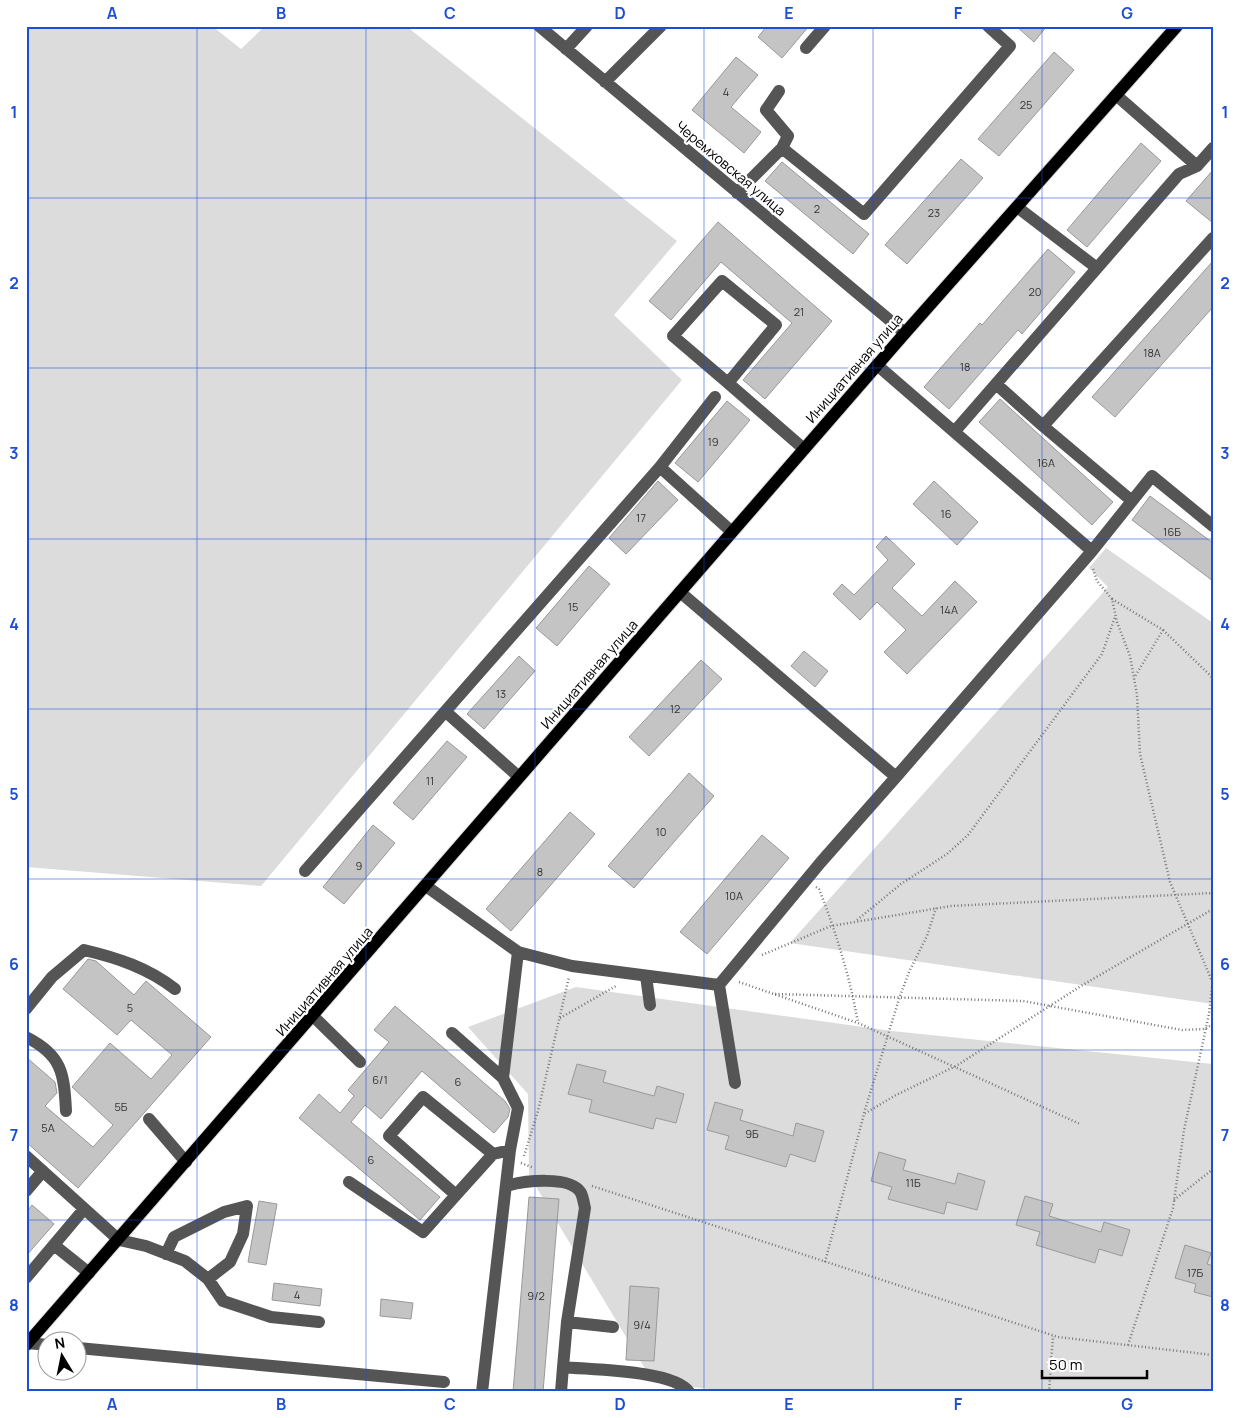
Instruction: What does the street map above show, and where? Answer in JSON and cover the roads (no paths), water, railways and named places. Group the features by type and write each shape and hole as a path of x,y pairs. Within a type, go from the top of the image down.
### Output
{"main road":[{"name":"Инициативная улица","path":"27,1344 877,365 1177,26"}],"street":[{"name":"Черемховская улица","path":"539,26 905,333"},
{"path":"566,48 587,26"},
{"path":"605,82 661,26"},
{"path":"806,48 825,26"},
{"path":"782,148 864,214 1010,46 988,26"},
{"path":"737,192 782,148 788,136 766,110 779,91"},
{"path":"1116,95 1197,166"},
{"path":"955,431 1179,174 1197,166 1213,148"},
{"path":"1017,206 1097,268"},
{"path":"1043,426 1213,238"},
{"path":"728,383 776,325 722,281 673,336 804,449"},
{"path":"877,365 955,431 1090,554"},
{"path":"996,384 1132,501"},
{"path":"306,871 660,467 716,397"},
{"path":"660,467 732,532"},
{"path":"735,1083 722,981 806,881 1090,554 1152,476 1213,526"},
{"path":"680,592 896,777"},
{"path":"446,712 519,777"},
{"path":"426,886 518,952 572,966 640,975 722,981"},
{"path":"26,1009 52,977 84,950 113,957 154,973 175,989"},
{"path":"503,1078 518,952"},
{"path":"640,975 650,1005"},
{"path":"313,1016 360,1062"},
{"path":"452,1033 503,1078 518,1108 510,1150 482,1392"},
{"path":"26,1036 44,1046 58,1063 65,1082 66,1111"},
{"path":"456,1195 389,1136 423,1097 493,1154"},
{"path":"149,1119 186,1162"},
{"path":"349,1182 423,1232 493,1154 510,1150"},
{"path":"26,1156 119,1240 146,1246 185,1261 208,1279 224,1301 271,1317 319,1322"},
{"path":"26,1191 43,1171"},
{"path":"506,1186 519,1182 550,1181 569,1183 581,1192 584,1208 567,1322 561,1392"},
{"path":"166,1254 174,1237 224,1212 247,1206 243,1234 230,1262 208,1279"},
{"path":"26,1278 84,1209"},
{"path":"54,1245 89,1273"},
{"path":"567,1322 613,1327"},
{"path":"88,1349 444,1382"},
{"path":"563,1367 664,1376 685,1386 689,1392"}]}
